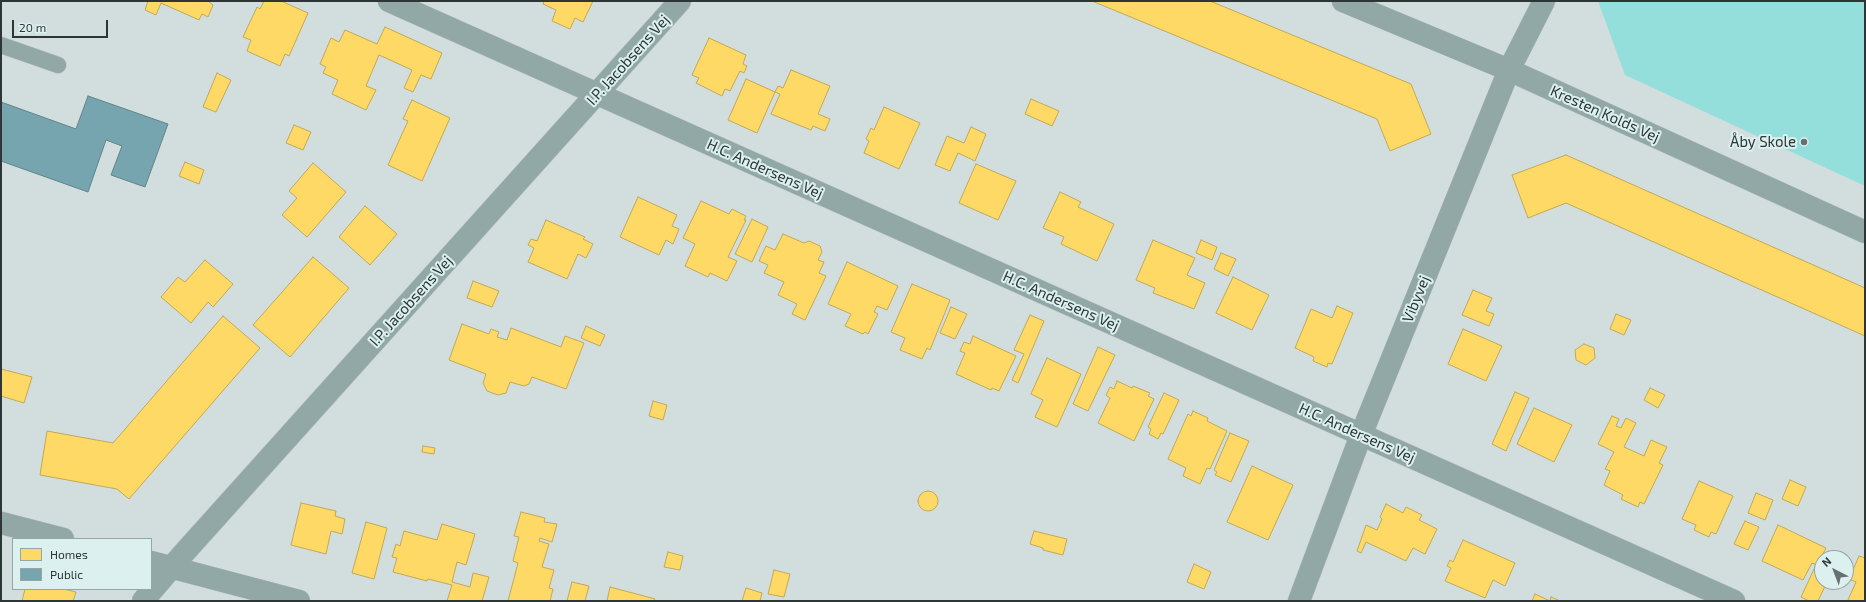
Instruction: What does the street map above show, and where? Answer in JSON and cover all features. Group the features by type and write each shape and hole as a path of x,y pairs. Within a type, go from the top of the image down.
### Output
{"street":[{"name":"H.C. Andersens Vej","path":"389,1 1734,601"},
{"name":"I.P. Jacobsens Vej","path":"152,582 161,564 597,94 680,1"},
{"name":"Kresten Kolds Vej","path":"1343,1 1508,70 1865,232"},
{"name":"Vibyvej","path":"1299,601 1361,435 1508,70 1544,1"},
{"path":"1,523 59,538"},
{"path":"161,564 299,601"},
{"name":"I.P. Jacobsens Vej","path":"143,601 148,590"}],"lane":[{"path":"1,45 58,65"}],"shaded area":[{"name":"Åby Skole","path":"1598,1 1865,1 1865,186 1625,75"}],"building: Homes":[{"path":"148,1 208,1 213,5 208,17 202,14 199,20 161,3 156,15 145,10"},
{"path":"264,1 281,1 308,13 289,56 285,54 280,66 247,51 251,40 243,37 257,7 260,9"},
{"path":"544,1 593,1 583,22 575,18 570,29 552,21 556,10 543,4"},
{"path":"1092,1 1210,1 1411,84 1431,134 1390,151 1377,119"},
{"path":"385,27 442,53 431,79 421,75 413,92 404,88 412,70 379,55 366,86 376,90 366,110 332,94 338,80 323,73 326,67 320,64 331,38 339,42 345,30 377,44"},
{"path":"709,38 746,55 743,64 747,66 744,73 740,71 730,91 725,89 722,96 696,83 699,78 692,75"},
{"path":"791,70 830,86 818,114 830,119 825,131 813,126 811,130 771,114 780,94 775,92 778,86 783,88"},
{"path":"217,73 231,80 216,112 203,107"},
{"path":"746,79 775,92 757,133 728,120"},
{"path":"1031,99 1059,111 1052,126 1025,114"},
{"path":"412,100 450,118 422,181 388,165 408,121 403,119"},
{"path":"884,107 920,123 899,169 864,153 869,141 866,139 871,128 874,130"},
{"path":"294,125 311,132 303,150 286,143"},
{"path":"971,127 986,134 975,161 958,153 950,171 935,165 947,136 964,143"},
{"path":"1566,155 1865,288 1865,336 1566,203 1528,218 1512,175"},
{"path":"185,162 204,170 199,184 179,176"},
{"path":"313,163 346,192 307,237 282,215 297,198 289,191"},
{"path":"976,164 1016,181 998,220 959,203"},
{"path":"1060,192 1081,202 1078,207 1114,224 1097,261 1061,244 1064,237 1043,228"},
{"path":"638,197 677,215 672,226 679,229 673,244 666,240 659,255 620,237"},
{"path":"701,201 729,214 732,209 746,216 744,220 746,220 728,257 737,261 727,281 710,273 708,277 685,266 695,244 683,238"},
{"path":"365,206 397,234 370,265 339,237"},
{"path":"752,219 768,227 752,262 735,254"},
{"path":"546,220 585,237 583,239 593,244 586,258 578,254 567,279 528,262 534,248 528,245 531,239 537,241"},
{"path":"783,234 804,243 809,241 820,246 822,252 818,260 824,262 819,273 826,276 805,320 792,314 797,304 778,295 784,282 764,273 768,265 759,261 766,246 775,250"},
{"path":"1153,240 1195,258 1187,275 1205,283 1194,309 1153,293 1155,288 1136,280"},
{"path":"1201,240 1217,247 1212,260 1196,253"},
{"path":"1221,253 1236,259 1228,276 1214,269"},
{"path":"313,257 349,288 290,357 253,325"},
{"path":"205,260 233,284 213,307 208,302 191,323 161,297 178,277 185,282"},
{"path":"847,262 898,286 887,310 877,306 874,312 878,314 868,334 865,332 863,334 845,326 851,314 828,304"},
{"path":"1233,277 1269,295 1252,330 1216,313"},
{"path":"473,281 499,291 492,307 467,298"},
{"path":"912,284 950,300 930,350 927,348 922,359 900,350 905,338 891,332"},
{"path":"1473,290 1492,298 1486,311 1494,314 1489,326 1462,315"},
{"path":"1337,306 1353,313 1332,364 1328,363 1327,367 1313,361 1314,357 1295,348 1311,309 1332,318"},
{"path":"951,307 967,314 955,339 940,333"},
{"path":"1616,314 1631,320 1624,335 1610,329"},
{"path":"1030,315 1044,321 1018,383 1012,380 1024,354 1014,350"},
{"path":"223,316 260,348 129,499 117,489 40,475 47,431 113,443"},
{"path":"462,324 489,334 491,329 499,332 497,337 507,340 511,328 561,347 565,336 584,343 566,389 532,377 529,384 524,386 510,382 506,393 498,395 487,391 483,383 486,374 449,360"},
{"path":"586,326 605,335 600,346 581,338"},
{"path":"1463,329 1502,346 1486,381 1448,364"},
{"path":"973,336 1016,356 999,391 992,388 991,390 956,374 965,353 960,351 964,342 970,344"},
{"path":"1584,344 1594,348 1595,358 1586,365 1576,360 1575,350"},
{"path":"1098,347 1115,355 1088,411 1073,404"},
{"path":"1047,358 1081,374 1057,427 1035,417 1043,400 1031,394"},
{"path":"1,369 32,377 24,403 1,396"},
{"path":"1117,381 1132,388 1133,386 1150,393 1148,396 1154,399 1134,441 1098,423 1110,398 1106,395 1110,387 1114,389"},
{"path":"1650,388 1665,395 1658,408 1644,400"},
{"path":"1515,392 1529,398 1506,451 1492,444"},
{"path":"1164,393 1179,400 1163,434 1161,433 1158,439 1149,434 1151,429 1148,427"},
{"path":"653,401 667,405 663,420 649,416"},
{"path":"1534,408 1572,425 1554,462 1517,444"},
{"path":"1193,411 1208,418 1207,421 1227,431 1210,469 1207,468 1200,484 1183,476 1186,468 1168,459 1188,414 1191,416"},
{"path":"1612,416 1619,419 1616,426 1621,428 1626,418 1636,423 1624,447 1644,456 1651,440 1667,447 1659,463 1663,465 1644,504 1640,502 1638,507 1621,499 1623,495 1604,485 1610,471 1605,469 1614,452 1598,444"},
{"path":"1230,433 1249,441 1231,482 1215,475 1217,472 1214,470"},
{"path":"423,446 435,448 434,454 422,452"},
{"path":"1252,466 1293,485 1268,540 1227,522"},
{"path":"1790,480 1806,487 1798,506 1782,499"},
{"path":"1699,481 1733,496 1716,534 1711,532 1709,537 1694,530 1696,525 1682,519"},
{"path":"928,491 935,494 938,501 935,508 928,511 921,508 918,501 921,494"},
{"path":"1756,493 1773,500 1765,520 1748,513"},
{"path":"301,503 336,511 335,516 345,519 342,534 331,531 326,554 291,545"},
{"path":"1386,504 1403,513 1406,507 1422,515 1419,520 1437,529 1425,554 1413,548 1406,561 1366,542 1361,553 1357,551 1366,525 1377,530 1382,519 1380,517"},
{"path":"521,512 545,518 544,522 557,524 552,542 540,538 539,541 549,544 542,567 554,570 549,588 553,589 550,601 508,601 518,563 513,561 519,537 514,536"},
{"path":"1745,521 1759,527 1748,550 1734,544"},
{"path":"366,522 387,528 374,579 352,573"},
{"path":"442,524 475,534 466,565 457,562 452,582 470,587 473,573 489,577 482,601 447,601 452,585 428,579 427,581 393,572 397,558 392,557 396,544 400,546 404,531 437,540"},
{"path":"1778,525 1826,548 1825,550 1814,550 1814,564 1812,563 1803,580 1762,561"},
{"path":"1034,531 1067,539 1063,555 1043,550 1043,548 1030,544"},
{"path":"1463,540 1515,563 1505,586 1493,580 1485,598 1445,581 1451,568 1447,566 1450,560 1453,562"},
{"path":"668,552 683,556 680,570 664,567"},
{"path":"1859,556 1865,558 1865,601 1848,600 1852,590 1854,590 1856,582 1854,581 1854,568"},
{"path":"1194,564 1211,572 1204,589 1187,582"},
{"path":"1814,569 1814,590 1823,590 1818,601 1809,601 1801,597"},
{"path":"774,570 790,574 784,597 768,594"},
{"path":"572,582 589,586 585,601 567,601"},
{"path":"610,587 655,599 654,601 607,601"},
{"path":"746,588 762,593 760,601 742,601"},
{"path":"25,590 68,590 76,592 73,601 22,601"},
{"path":"1535,594 1550,601 1532,601"},
{"path":"1551,597 1560,601 1550,601"}],"building: Public":[{"path":"88,96 168,124 145,187 111,175 122,146 106,140 88,192 1,161 1,102 76,129"}],"place":[{"name":"Åby Skole","path":"1804,142"}]}
